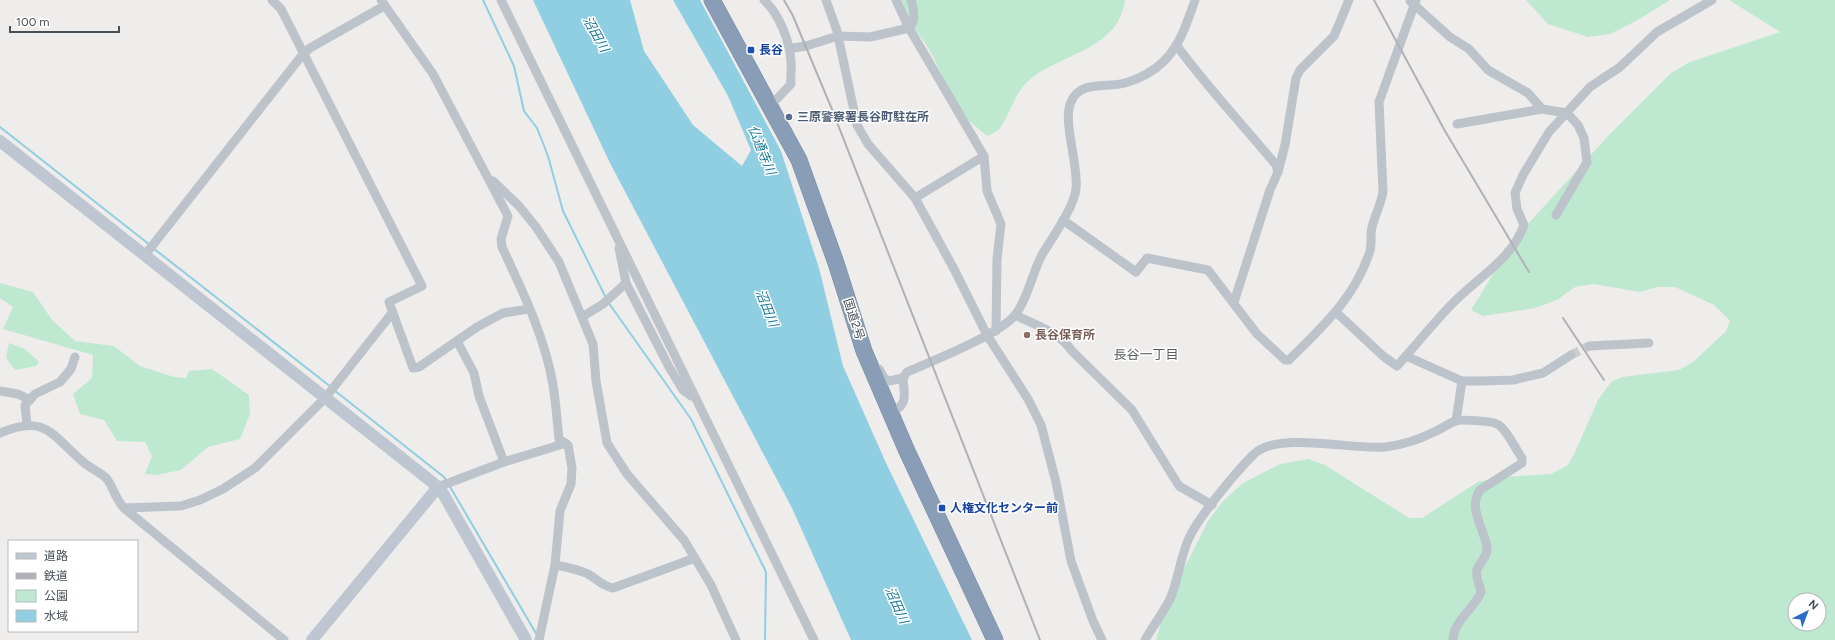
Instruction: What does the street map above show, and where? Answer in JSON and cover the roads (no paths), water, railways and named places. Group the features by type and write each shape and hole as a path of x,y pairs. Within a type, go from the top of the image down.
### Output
{"highway":[{"name":"国道2号","path":"712,0 799,160 836,264 864,351 906,449 995,640"}],"street":[{"path":"272,0 281,9 422,286 389,302 413,368 419,367 477,327 504,313 529,309"},
{"path":"501,0 814,640"},
{"path":"764,0 773,9 782,29 792,65"},
{"path":"826,0 838,36 857,126 868,144 915,198 954,269 987,335 1028,399 1041,425 1056,482 1071,561 1093,621 1102,640"},
{"path":"896,0 909,28 984,156 987,191 1001,224 997,259 996,331"},
{"path":"909,28 911,26 914,10 911,0"},
{"path":"856,326 861,326 870,352 884,378 889,381 902,378 907,372 996,331 1015,315 1024,300 1042,256 1063,220 1076,191 1077,174 1068,115 1070,102 1081,90 1092,86 1123,84 1139,79 1164,61 1177,46 1195,0"},
{"path":"1234,302 1270,190 1278,172 1285,145 1296,78 1300,70 1334,36 1349,0"},
{"path":"1336,313 1383,356 1397,366 1450,306 1505,257 1519,237 1524,225 1517,209 1515,193 1523,175 1550,132 1590,86 1620,67 1657,32 1712,0"},
{"path":"1063,220 1136,272 1147,258 1208,270 1257,334 1285,360 1289,360 1336,313 1359,276 1370,249 1372,228 1382,203 1383,192 1380,102 1413,1 1450,37 1470,49 1488,70 1528,93 1542,109"},
{"path":"145,255 303,54 310,48 382,3 433,74 508,216 501,239 502,247 529,309 543,348 553,384 559,440 563,444 568,445 572,468 571,484 560,511 555,565 539,640"},
{"path":"793,48 806,46 838,36 870,37 909,28"},
{"path":"771,106 791,84 790,74 794,58 793,48 788,34 782,29"},
{"path":"1177,46 1208,87 1276,165 1278,172"},
{"path":"1458,124 1542,109 1567,113 1578,126 1584,138 1587,162 1556,215"},
{"path":"0,140 440,486 526,640"},
{"path":"915,198 984,156"},
{"path":"490,181 492,181 519,206 536,227 559,262 593,344 596,381 607,443 627,474 684,540 711,585 736,640"},
{"path":"621,245 619,248 626,283 669,367 683,390 691,396 694,395"},
{"path":"582,317 603,304 626,283"},
{"path":"124,508 181,506 200,500 223,489 255,468 326,397 392,313"},
{"path":"1015,315 1052,332 1067,343 1072,351 1132,410 1179,486 1212,505"},
{"path":"456,341 474,373 479,396 504,462"},
{"path":"1589,346 1649,343"},
{"path":"1406,356 1462,381 1513,380 1543,373 1571,355"},
{"path":"26,426 25,405 35,394 60,382 71,370 75,357"},
{"path":"891,413 900,409 905,401 902,378"},
{"path":"1456,421 1462,381"},
{"path":"0,391 18,394 30,400"},
{"path":"1145,640 1170,598 1181,558 1190,536 1212,505 1255,453 1266,447 1285,443 1347,444 1366,448 1383,447 1404,444 1456,421 1498,424 1522,458 1522,463 1480,490 1477,494 1476,511 1478,523 1487,548 1487,553 1477,569 1476,575 1481,592 1457,626 1453,634 1453,640"},
{"path":"0,433 26,426 40,426 52,433 83,462 107,479 116,499 124,508 284,640"},
{"path":"312,640 440,486 504,462 563,444"},
{"path":"555,565 574,568 590,575 605,586 613,588 695,558"}],"water":[{"path":"533,0 630,0 644,51 693,125 742,166 751,150 728,96 673,0 700,0 781,151 819,268 843,366 886,463 972,640 851,640 792,508 610,163"}],"waterway":[{"path":"483,0 514,66 524,111 537,128 548,156 563,211 606,298"},
{"path":"0,127 150,245"},
{"path":"153,248 331,387"},
{"path":"608,302 691,419 766,572 765,640"},
{"path":"334,390 444,477 447,482"},
{"path":"449,485 537,635"}],"tunnel":[{"path":"1571,355 1589,346"}],"railway":[{"path":"784,0 793,16 831,107 1040,640"},
{"path":"1374,0 1445,131 1529,272"},
{"path":"1563,318 1604,380"}],"place":[{"name":"長谷","path":"751,50"},
{"name":"三原警察署長谷町駐在所","path":"789,117"},
{"name":"長谷保育所","path":"1027,335"},
{"name":"人権文化センター前","path":"942,508"}],"district":[{"name":"長谷一丁目","path":"1146,354"}],"water label":[{"name":"沼田川","path":"596,34"},
{"name":"仏通寺川","path":"762,150"},
{"name":"沼田川","path":"767,308"},
{"name":"沼田川","path":"897,605"}]}
